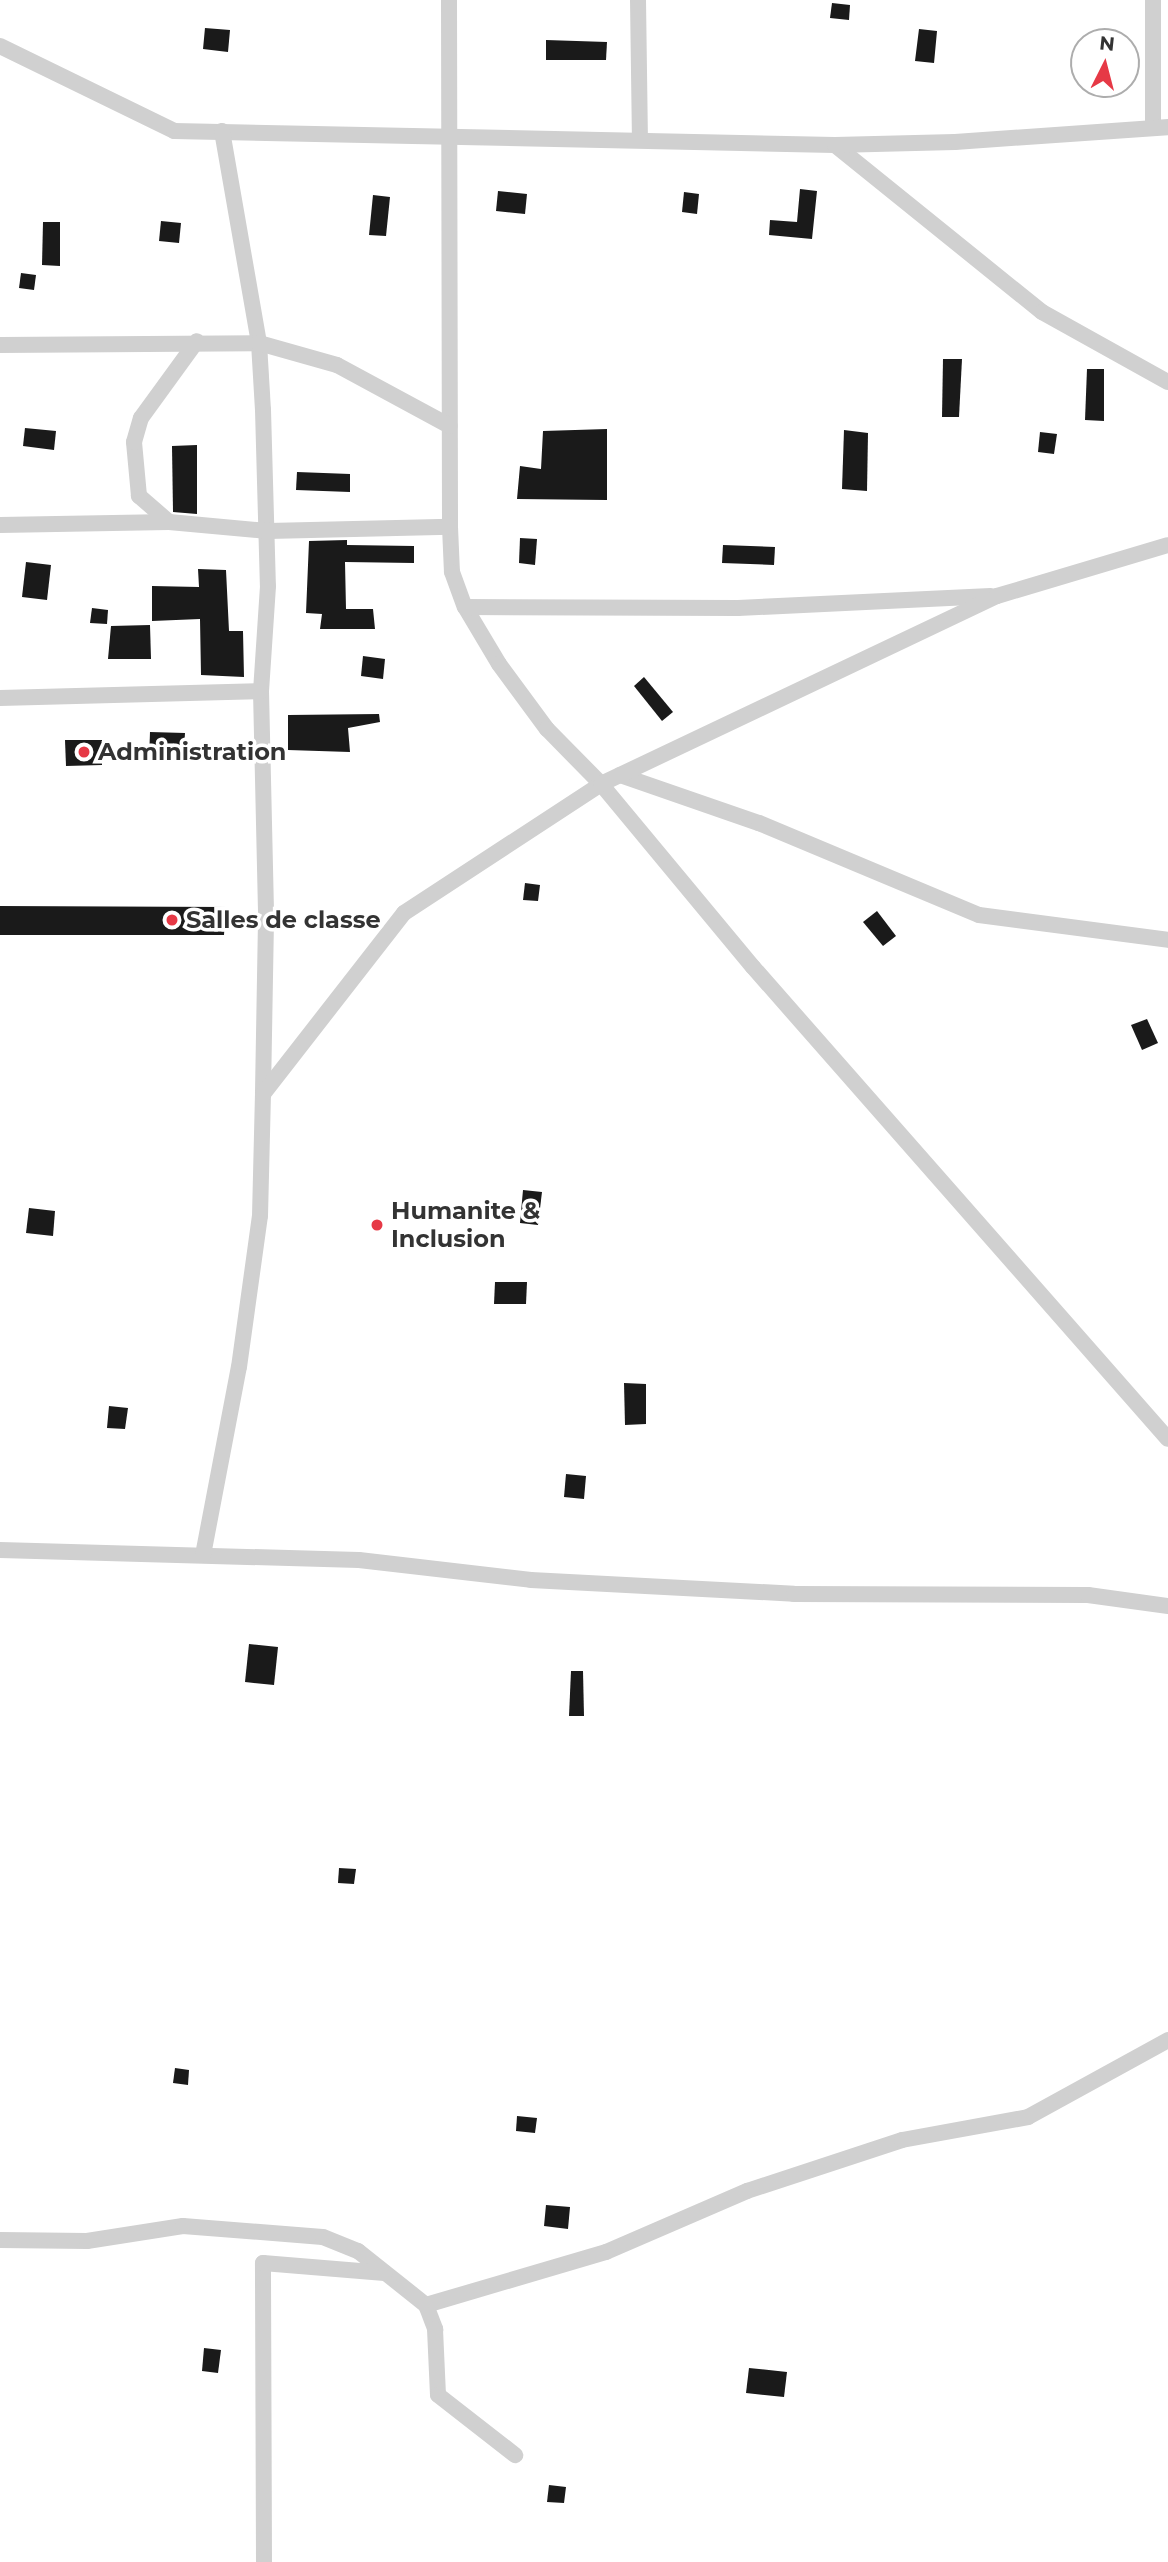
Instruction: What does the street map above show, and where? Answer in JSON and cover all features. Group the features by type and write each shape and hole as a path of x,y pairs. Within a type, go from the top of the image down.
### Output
{"street":[{"path":"449,0 450,527 452,572 465,607 499,664 547,729 601,784 753,967 1168,1439"},
{"path":"638,0 640,139"},
{"path":"0,46 174,131 448,134 835,145 956,142 1160,127 1153,0"},
{"path":"203,1555 239,1367 260,1216 266,920 261,691 267,638 268,531 259,343 222,131"},
{"path":"835,145 1042,312 1168,382"},
{"path":"0,345 197,341 259,343 337,365 450,426"},
{"path":"169,522 139,496 134,442 141,418 197,341"},
{"path":"0,525 169,522 268,531 450,527"},
{"path":"263,1094 404,914 601,784 997,596 1168,545"},
{"path":"465,607 738,608 997,596"},
{"path":"0,698 261,691"},
{"path":"620,775 759,823 979,915 1168,940"},
{"path":"0,1550 359,1560 531,1580 780,1593 1088,1595 1168,1606"},
{"path":"426,2305 606,2252 747,2191 902,2140 1028,2117 1168,2040"},
{"path":"0,2239 87,2241 183,2226 323,2237 358,2251 426,2305 435,2329 438,2395 515,2455"},
{"path":"264,2562 263,2263 385,2273"}],"building":[{"path":"832,3 850,5 849,20 830,18"},
{"path":"205,28 230,30 228,52 203,49"},
{"path":"919,29 937,31 934,63 915,61"},
{"path":"546,40 607,42 606,60 546,60"},
{"path":"800,189 817,191 812,239 769,235 770,220 797,222"},
{"path":"498,191 527,194 525,214 496,211"},
{"path":"684,192 699,194 697,214 682,212"},
{"path":"373,195 390,197 386,236 369,235"},
{"path":"161,221 181,223 179,243 159,241"},
{"path":"43,222 60,222 60,266 42,265"},
{"path":"21,273 36,275 34,290 19,288"},
{"path":"943,359 962,359 959,417 942,417"},
{"path":"1087,369 1104,369 1104,421 1085,420"},
{"path":"25,428 56,431 54,450 23,446"},
{"path":"607,429 607,500 517,499 520,466 541,469 543,431"},
{"path":"844,430 868,433 867,491 842,489"},
{"path":"1040,432 1057,434 1054,454 1038,452"},
{"path":"197,445 197,514 173,512 172,446"},
{"path":"297,472 350,474 350,492 296,490"},
{"path":"520,538 537,539 535,565 519,563"},
{"path":"347,540 347,545 414,546 414,563 345,562 346,609 373,609 375,629 320,629 322,614 306,613 309,541"},
{"path":"723,545 775,547 774,565 722,563"},
{"path":"26,562 51,565 47,600 22,597"},
{"path":"198,569 226,570 229,631 243,631 244,677 201,675 200,619 152,621 152,586 199,587"},
{"path":"92,608 108,610 107,624 90,623"},
{"path":"150,625 151,659 108,659 111,626"},
{"path":"363,656 385,659 383,679 361,676"},
{"path":"644,677 673,712 662,721 634,686"},
{"path":"379,714 380,722 348,728 350,752 288,750 288,715"},
{"path":"150,732 185,733 183,762 149,760"},
{"name":"Administration","path":"65,740 102,740 102,765 66,766"},
{"path":"525,883 540,885 538,901 523,900"},
{"path":"0,906 226,907 224,935 0,935"},
{"path":"877,911 896,936 883,946 863,922"},
{"path":"1147,1019 1158,1043 1142,1050 1131,1025"},
{"path":"523,1190 542,1192 538,1225 520,1223"},
{"path":"29,1208 55,1211 53,1236 26,1233"},
{"path":"495,1282 527,1282 526,1304 494,1304"},
{"path":"624,1383 646,1384 646,1424 625,1425"},
{"path":"109,1406 128,1408 125,1429 107,1428"},
{"path":"566,1474 586,1476 584,1499 564,1497"},
{"path":"249,1644 278,1647 274,1685 245,1682"},
{"path":"571,1671 583,1671 584,1716 569,1716"},
{"path":"339,1868 356,1869 354,1884 338,1883"},
{"path":"175,2068 189,2070 188,2085 173,2083"},
{"path":"517,2116 537,2118 535,2133 516,2131"},
{"path":"546,2205 570,2207 568,2229 544,2226"},
{"path":"204,2348 221,2350 218,2373 202,2371"},
{"path":"749,2368 787,2372 784,2397 746,2393"},
{"path":"549,2485 566,2487 564,2503 547,2502"}],"place":[{"name":"Administration","path":"84,752"},
{"name":"Salles de classe","path":"172,920"},
{"name":"Humanite & Inclusion","path":"377,1225"}]}
